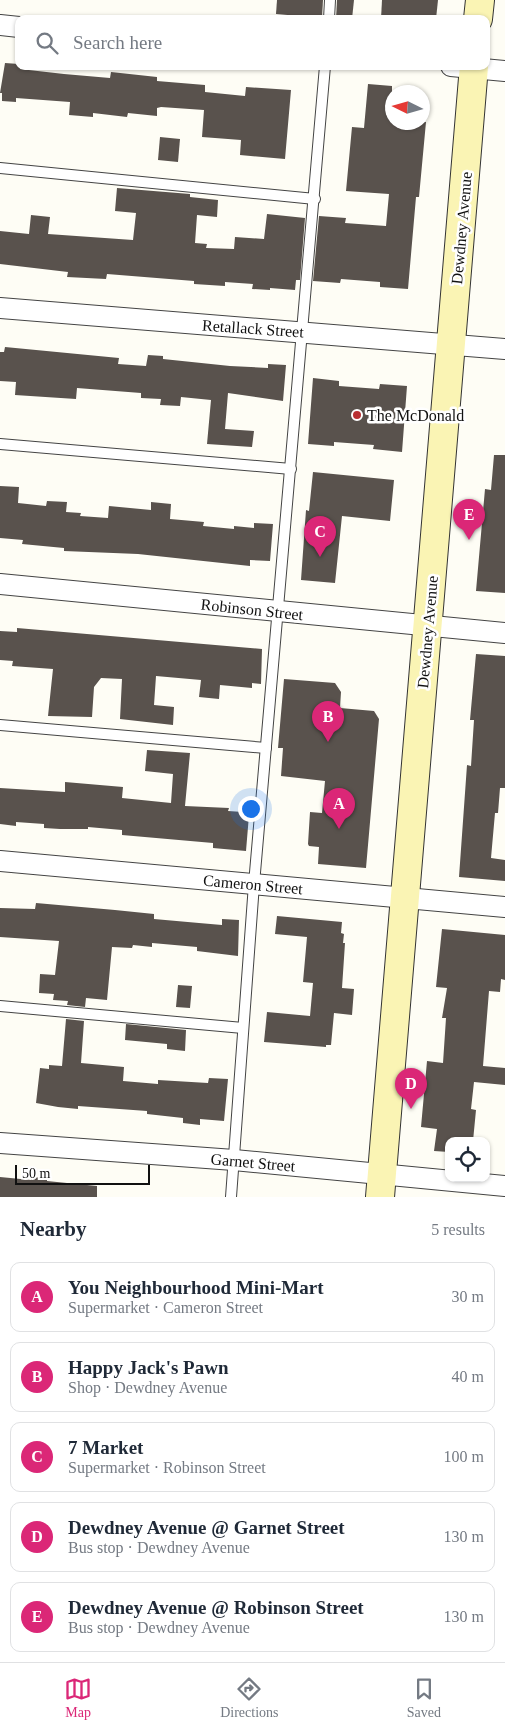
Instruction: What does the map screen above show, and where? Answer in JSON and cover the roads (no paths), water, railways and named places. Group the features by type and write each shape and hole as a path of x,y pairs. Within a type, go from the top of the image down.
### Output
{"main road":[{"path":"478,15 480,0"},
{"name":"Dewdney Avenue","path":"381,1186 451,344 466,70"}],"street":[{"path":"0,25 15,27"},
{"path":"490,69 505,71"},
{"name":"Retallack Street","path":"0,308 451,344 505,350"},
{"name":"Robinson Street","path":"0,584 505,633"},
{"name":"Cameron Street","path":"0,861 505,907"},
{"name":"Garnet Street","path":"0,1143 234,1160 381,1186 505,1186"}],"lane":[{"path":"328,15 330,0"},
{"path":"231,1197 254,884 292,469 325,70"},
{"path":"0,168 315,199"},
{"path":"0,444 292,469"},
{"path":"0,725 266,748"},
{"path":"0,1006 243,1028"}],"place":[{"name":"The McDonald","path":"357,415"},
{"name":"Dewdney Avenue @ Robinson Street","path":"469,540"},
{"name":"7 Market","path":"320,557"},
{"name":"Happy Jack's Pawn","path":"328,742"},
{"name":"You Neighbourhood Mini-Mart","path":"339,829"},
{"name":"Dewdney Avenue @ Garnet Street","path":"411,1109"}]}
